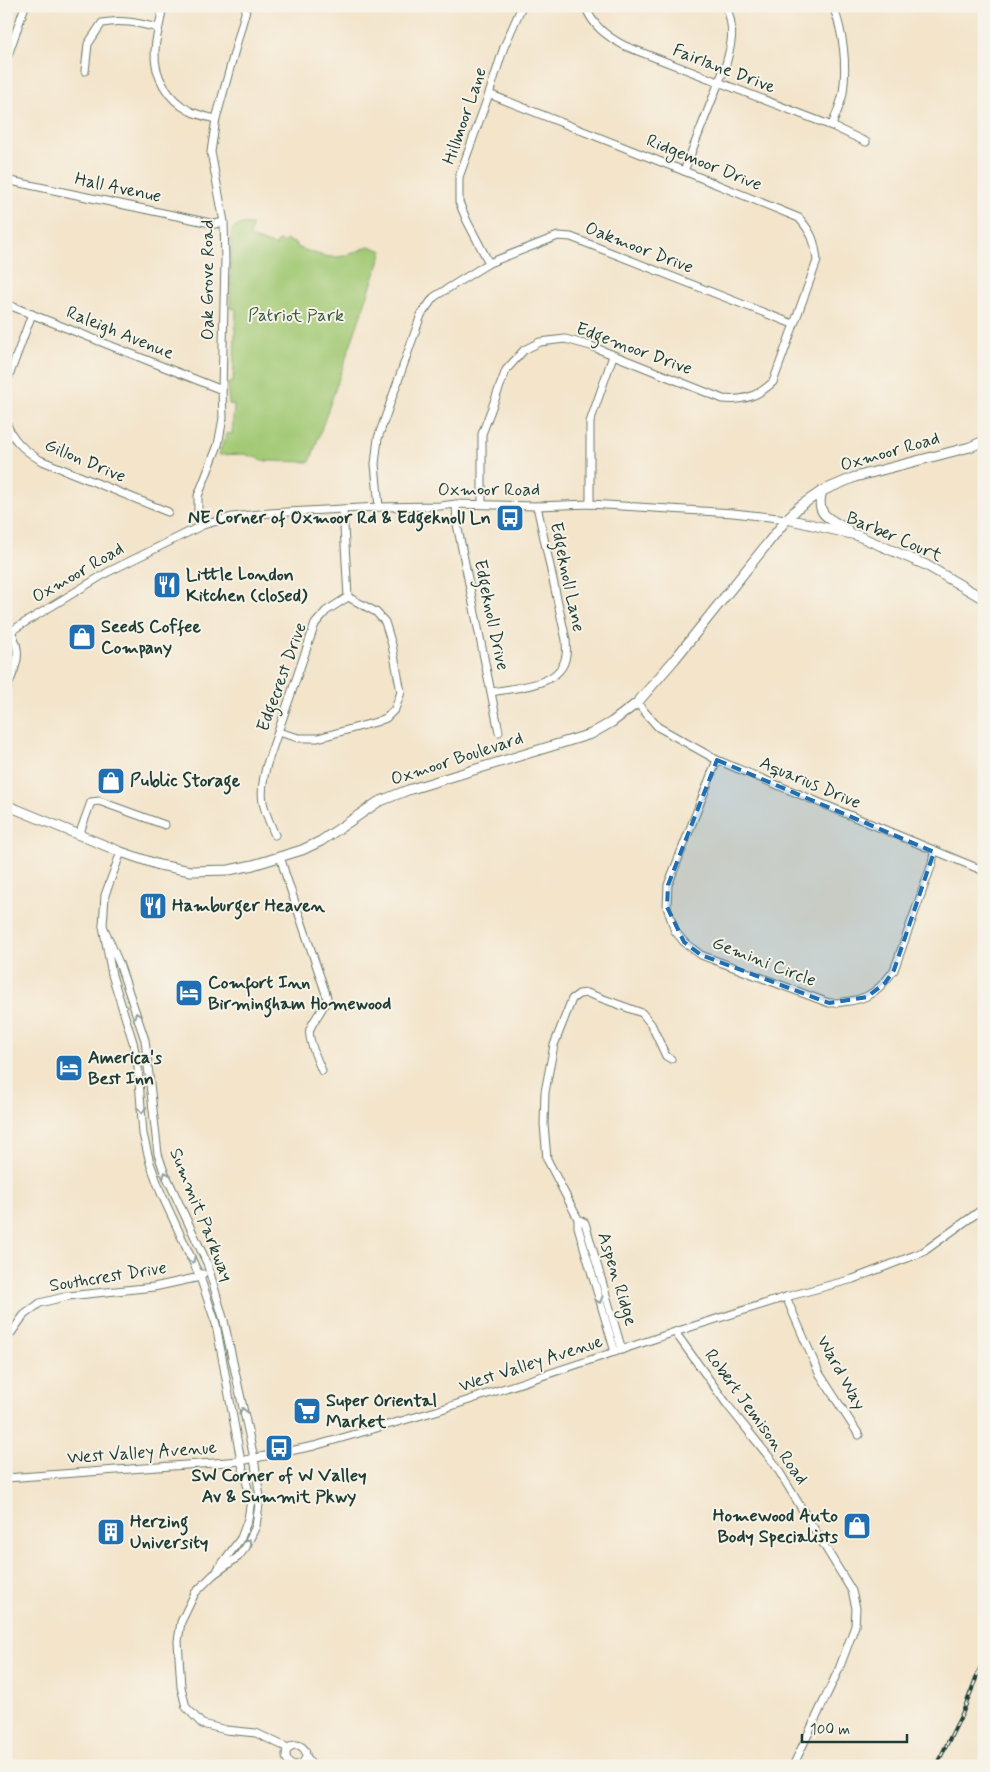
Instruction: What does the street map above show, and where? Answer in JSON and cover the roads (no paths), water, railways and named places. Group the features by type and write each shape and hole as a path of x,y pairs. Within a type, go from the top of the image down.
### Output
{"main road":[{"name":"Oxmoor Road","path":"787,519 800,506 822,491 855,477 970,447 984,441"},
{"path":"822,491 819,502 820,509 826,517 856,535"},
{"name":"Barber Court","path":"787,519 856,535 926,565 984,599"},
{"name":"Oxmoor Boulevard","path":"6,805 121,852 159,865 192,871 229,870 253,865 302,850 321,841 378,802 408,790 591,734 612,722 637,703 675,659 787,519"}],"street":[{"path":"6,61 25,6"},
{"path":"162,6 154,52 158,75 164,88 173,99 190,112 216,119"},
{"name":"Oak Grove Road","path":"203,525 198,514 198,496 221,432 223,418 222,390 226,260 224,222 211,152 216,119 247,6"},
{"name":"Hillmoor Lane","path":"489,264 459,202 459,177 504,47 522,6"},
{"name":"Fairlane Drive","path":"585,6 589,17 597,27 609,37 625,46 832,126 866,142"},
{"path":"684,171 728,56 733,30 726,6"},
{"path":"832,126 843,95 845,54 840,25 833,6"},
{"path":"85,71 88,44 102,23 116,20 130,21 158,28"},
{"name":"Ridgemoor Drive","path":"489,94 799,218 810,231 816,244 817,261 793,324"},
{"name":"Hall Avenue","path":"6,180 215,224 224,222"},
{"name":"Oakmoor Drive","path":"379,507 375,464 378,438 420,315 434,297 489,264 558,236 570,237 793,324"},
{"name":"Raleigh Avenue","path":"6,304 222,390"},
{"path":"6,384 32,314"},
{"name":"Edgemoor Drive","path":"482,504 482,434 506,370 524,350 540,342 565,339 591,346 723,399 736,400 750,398 773,382 793,324"},
{"path":"590,504 590,422 613,356"},
{"name":"Gillon Drive","path":"6,421 9,432 23,449 40,460 168,512"},
{"name":"Oxmoor Road","path":"9,633 105,574 203,525 232,517 270,512 456,504 537,506 590,504 733,513 787,519"},
{"name":"Edgeknoll Drive","path":"456,504 457,524 499,732"},
{"name":"Edgeknoll Lane","path":"492,692 540,683 552,678 561,668 566,657 566,640 537,506"},
{"path":"278,732 299,738 318,738 376,722 386,718 395,709 401,692 392,645 385,622 376,612 348,598 343,509"},
{"name":"Edgecrest Drive","path":"275,835 261,800 261,787 267,764 315,624 326,611 348,598"},
{"path":"6,691 18,655 17,645 9,633"},
{"name":"Aquarius Drive","path":"637,703 658,727 717,760 934,852 984,871"},
{"name":"Gemini Circle","path":"717,760 668,885 667,907 675,931 684,942 701,955 829,1003 851,1003 867,997 885,983 894,970 932,864 934,852"},
{"path":"79,835 91,802 99,801 165,825"},
{"name":"Summit Parkway","path":"121,852 105,895 103,926 112,975 133,1042 143,1134 150,1163 161,1193 200,1277 216,1324 241,1461 251,1500 248,1519 241,1538 213,1575"},
{"path":"280,856 328,997 324,1008 310,1030 310,1037 322,1071"},
{"name":"Summit Parkway","path":"103,926 119,963 145,1040 158,1154 163,1169 208,1263 224,1321 254,1458 260,1497 256,1526 246,1547 238,1557 213,1575"},
{"name":"Aspen Ridge","path":"619,1351 586,1241 585,1224 578,1219 547,1159 544,1124 545,1092 554,1045 572,1000 579,994 587,993 642,1012 651,1024 666,1056 671,1059"},
{"name":"West Valley Avenue","path":"6,1478 241,1461 293,1451 436,1411 786,1297 853,1280 923,1252 984,1208"},
{"path":"200,1277 209,1270"},
{"name":"Southcrest Drive","path":"6,1340 24,1314 40,1303 68,1296 154,1287 200,1277"},
{"name":"Ward Way","path":"786,1297 819,1373 859,1435"},
{"name":"Robert Jemison Road","path":"675,1332 729,1408 774,1463 852,1591 856,1608 855,1626 839,1669 793,1766"},
{"path":"213,1575 195,1593 181,1622 178,1641 181,1687 186,1707 202,1724 226,1730 256,1733 288,1748"},
{"path":"306,1756 304,1762 298,1766 286,1760 285,1754 288,1748 294,1745 300,1746 305,1750 306,1756 313,1766"}],"railway":[{"path":"936,1766 963,1712 984,1658"}],"place":[{"name":"NE Corner of Oxmoor Rd & Edgeknoll Ln","path":"510,518"},
{"name":"Little London Kitchen (closed)","path":"167,585"},
{"name":"Seeds Coffee Company","path":"82,637"},
{"name":"Public Storage","path":"111,781"},
{"name":"Hamburger Heaven","path":"153,906"},
{"name":"Comfort Inn Birmingham Homewood","path":"189,993"},
{"name":"America's Best Inn","path":"69,1068"},
{"name":"Super Oriental Market","path":"307,1411"},
{"name":"SW Corner of W Valley Av & Summit Pkwy","path":"279,1448"},
{"name":"Homewood Auto Body Specialists","path":"857,1526"},
{"name":"Herzing University","path":"111,1532"}],"park label":[{"name":"Patriot Park","path":"296,316"}]}
